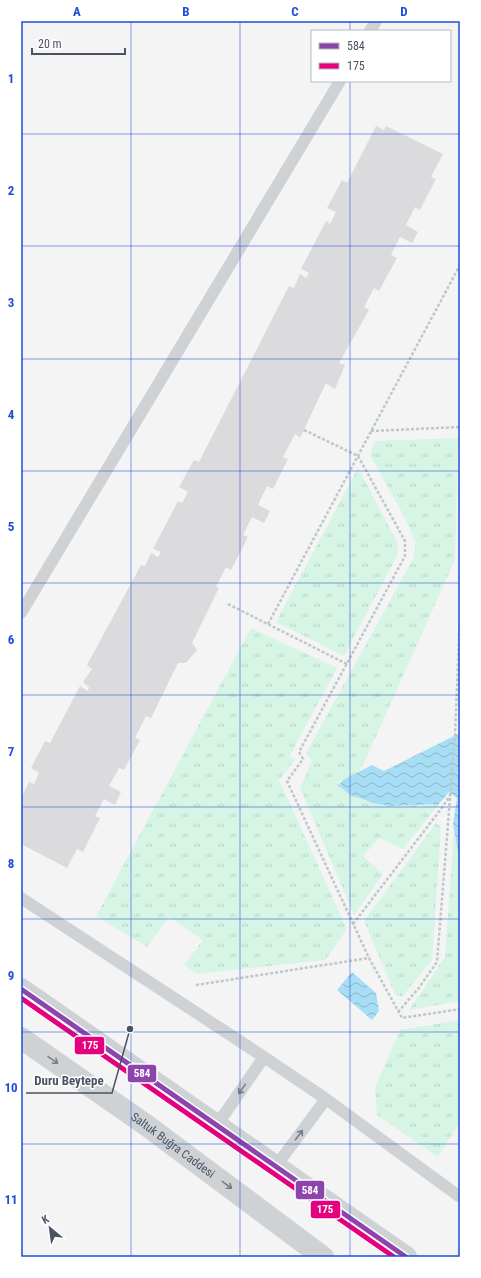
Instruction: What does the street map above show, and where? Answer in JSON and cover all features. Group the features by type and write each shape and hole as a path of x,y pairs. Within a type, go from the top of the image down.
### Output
{"street":[{"path":"21,989 406,1257"},
{"name":"Saltuk Buğra Caddesi","path":"21,1038 146,1125 323,1257"}],"lane":[{"path":"371,30 376,21"},
{"path":"21,614 339,82"},
{"path":"21,898 326,1099 460,1197"},
{"path":"216,1125 264,1057"},
{"path":"276,1166 326,1099"}],"path":[{"path":"268,624 460,265"},
{"path":"372,431 460,427"},
{"path":"304,430 358,456 405,541 405,556 299,752 303,759 287,781 369,958 402,1018 460,1009"},
{"path":"228,604 347,664"},
{"path":"398,1012 418,990 437,962 455,735 460,617"},
{"path":"353,924 451,794"},
{"path":"173,997 189,986 369,958"}],"green space":[{"path":"458,438 455,560 364,763 358,772 343,780 395,806 439,804 403,849 379,838 363,856 383,874 354,915 300,788 312,761 306,753 413,559 416,543 405,518 370,455 375,441"},
{"path":"358,468 398,543 397,556 344,656 276,622"},
{"path":"251,628 337,668 289,757 296,759 279,780 347,929 325,960 197,974 184,965 203,940 169,917 147,947 96,916"},
{"path":"436,823 441,827 432,960 402,997 395,994 364,921"},
{"path":"454,830 460,863 460,1001 409,1010 445,957"},
{"path":"460,1020 460,1122 438,1157 377,1115 375,1087 400,1030"}],"water":[{"path":"460,733 460,863 453,824 457,798 449,792 439,804 389,806 373,803 349,794 339,786 343,780 372,765 384,771"},
{"path":"352,972 376,993 379,1011 372,1020 337,990"}],"building":[{"path":"376,126 384,130 386,126 443,154 431,177 436,179 420,210 415,207 406,225 418,232 412,243 400,237 391,255 397,258 379,291 374,288 364,307 369,310 339,363 345,365 335,389 326,383 300,438 295,434 283,457 288,459 273,489 267,486 258,505 270,511 264,523 252,517 243,535 248,537 231,570 226,567 216,587 219,588 192,643 197,650 186,663 178,663 151,718 146,716 135,738 140,740 124,770 119,768 109,786 121,792 115,805 104,799 95,816 100,818 83,852 77,849 67,868 21,844 21,798 29,782 34,784 39,773 31,768 45,741 50,743 80,686 88,691 89,687 83,682 92,669 87,665 141,565 145,566 151,553 158,557 161,552 153,549 178,501 182,503 188,492 179,487 194,460 199,462 289,286 294,288 300,274 306,278 309,273 301,269 326,221 330,224 336,212 327,208 342,180 347,183"}],"transit line":[{"name":"584","path":"21,989 406,1257"},
{"name":"175","path":"21,998 394,1257"}],"place":[{"name":"Duru Beytepe","path":"130,1029"}]}
